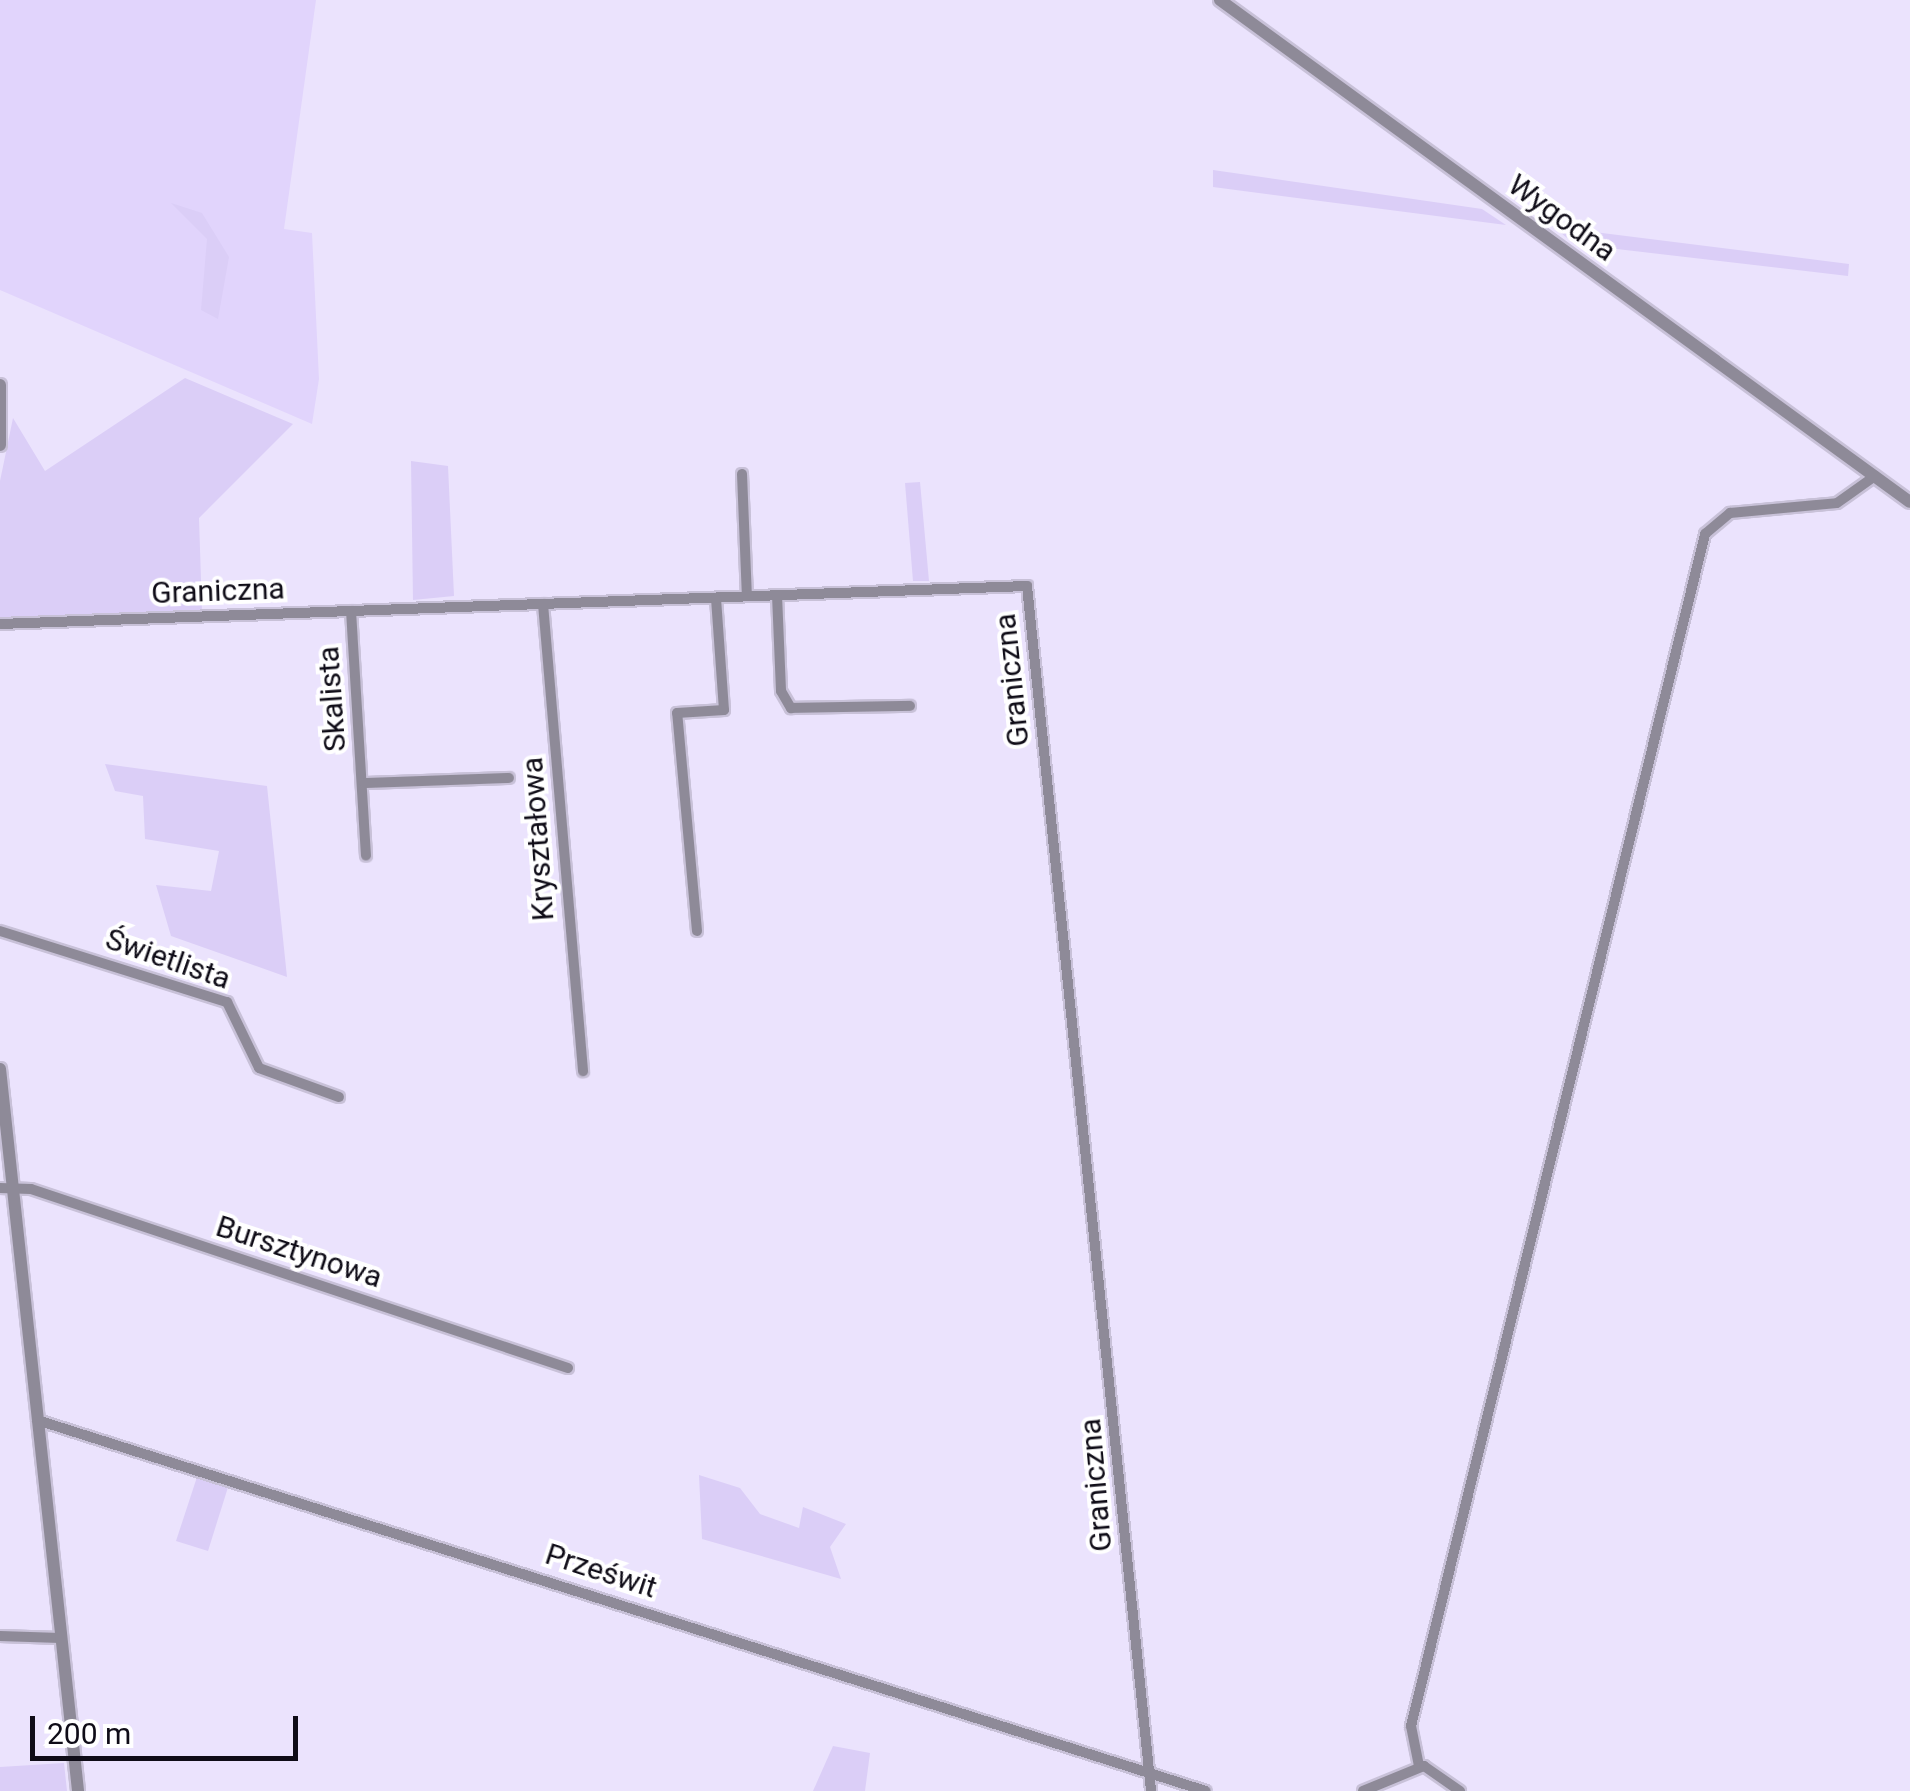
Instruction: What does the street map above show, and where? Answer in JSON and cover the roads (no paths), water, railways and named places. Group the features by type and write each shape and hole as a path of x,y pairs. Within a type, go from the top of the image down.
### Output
{"street":[{"name":"Wygodna","path":"1220,0 1910,502"},
{"path":"0,384 0,445"},
{"path":"742,474 747,596"},
{"path":"1460,1791 1419,1766 1411,1726 1706,534 1730,513 1837,503 1875,476"},
{"name":"Graniczna","path":"0,624 1027,586 1151,1791"},
{"path":"777,595 784,701 800,710 910,706"},
{"path":"697,931 678,714 724,710 716,598"},
{"name":"Kryształowa","path":"544,604 583,1071"},
{"name":"Skalista","path":"351,611 366,856"},
{"name":"Skalista","path":"364,784 509,778"},
{"name":"Świetlista","path":"0,931 227,1002 260,1068 339,1097"},
{"path":"0,1069 7,1188 78,1791"},
{"name":"Bursztynowa","path":"7,1188 568,1368"},
{"name":"Prześwit","path":"37,1420 1206,1791"},
{"path":"0,1636 60,1638"},
{"path":"1363,1791 1419,1766"}]}
